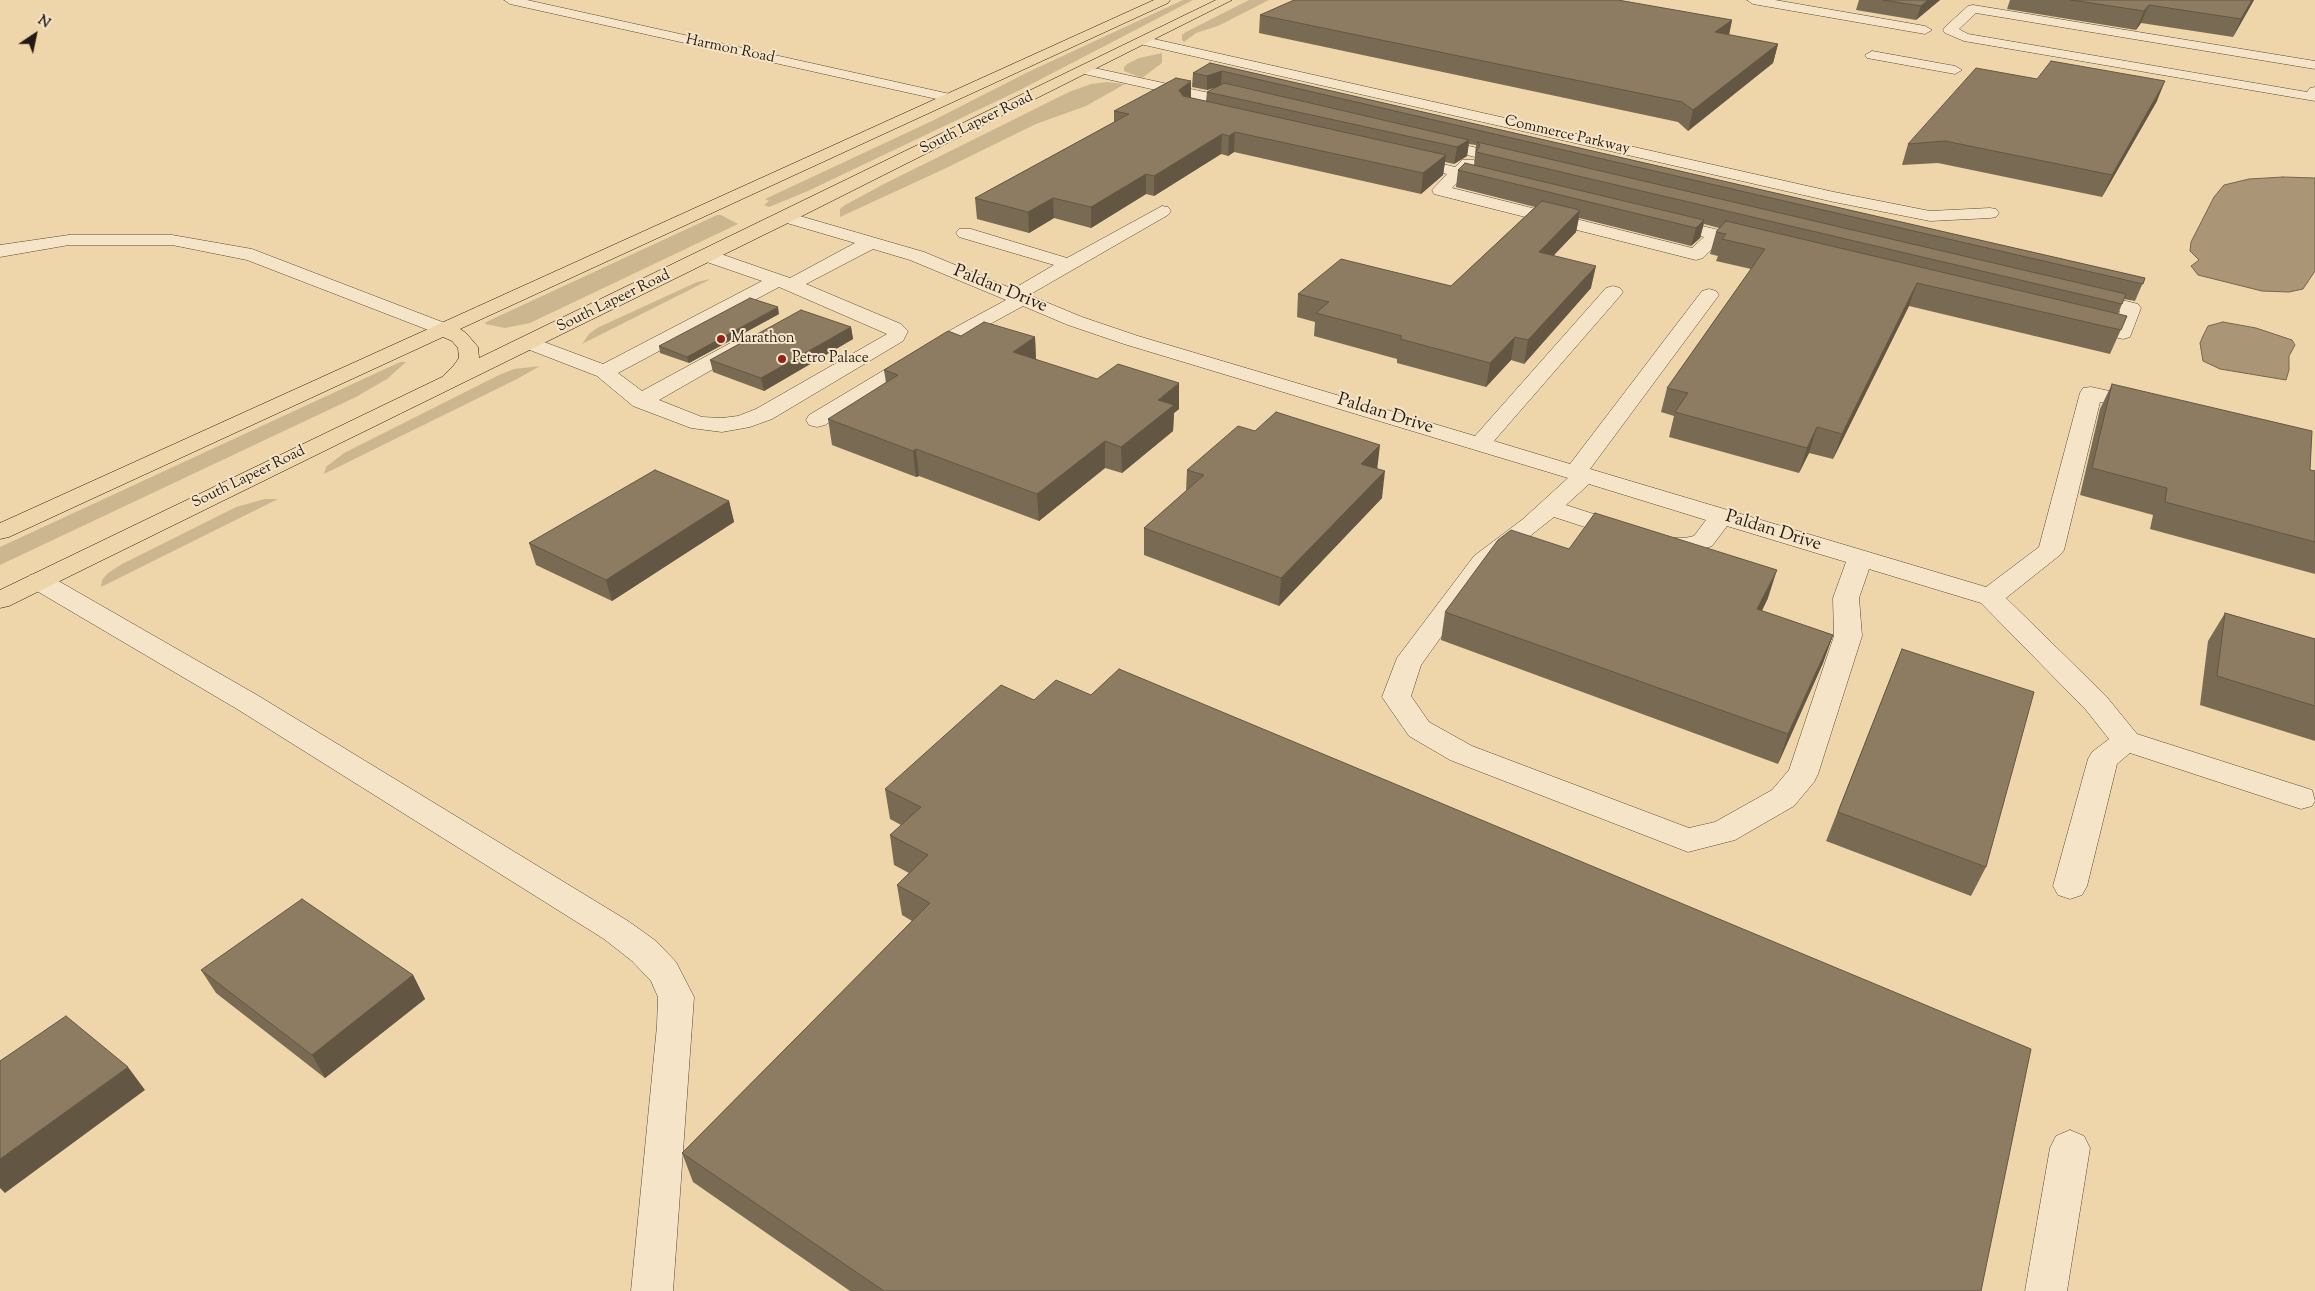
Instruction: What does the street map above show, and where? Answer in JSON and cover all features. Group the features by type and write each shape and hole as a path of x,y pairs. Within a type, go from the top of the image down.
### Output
{"main road":[{"name":"South Lapeer Road","path":"0,532 442,330 744,208 950,98 1164,0"},
{"name":"South Lapeer Road","path":"0,600 786,218 1226,0"},
{"path":"744,208 786,218"},
{"path":"442,330 459,338 468,347 469,358 463,369 447,382"}],"street":[{"name":"Harmon Road","path":"510,0 704,45 950,98"},
{"path":"1753,0 1774,2 1925,30"},
{"path":"2315,65 1973,9 1950,30 1964,37 2313,97 2315,91"},
{"name":"Commerce Parkway","path":"1145,41 1834,197 1930,216 1990,213"},
{"path":"1872,55 1955,70"},
{"path":"1085,70 1215,94 1188,110 1227,119"},
{"path":"1420,139 1526,164"},
{"path":"1478,152 1440,190 1696,254 1716,235"},
{"path":"1392,157 1507,184"},
{"path":"817,420 1069,264 1162,211"},
{"name":"Paldan Drive","path":"786,218 917,256 1124,338 1990,597"},
{"path":"1650,218 1771,248"},
{"path":"965,233 1069,264"},
{"path":"0,251 69,240 172,240 252,255 442,330"},
{"path":"604,372 784,283 870,243"},
{"path":"529,343 604,372 641,401 699,423 722,425 742,422 764,414 896,337 898,331 894,328 784,283 708,256"},
{"path":"1480,444 1613,292"},
{"path":"2066,320 2124,334 2131,308 2074,294"},
{"path":"1709,295 1580,474 1550,508 1483,561 1407,664 1396,697 1419,729 1461,753 1688,840 1724,832 1783,798 1803,774 1848,636 1846,598 1860,558"},
{"path":"801,312 825,299"},
{"path":"641,401 762,334"},
{"path":"2166,411 2090,393 2052,550 1990,597 2096,703 2126,741 2301,798"},
{"path":"1550,508 1665,545 1687,546 1703,541 1722,516"},
{"path":"39,581 247,702 608,925 644,951 664,972 676,997 675,1026 652,1291"},
{"path":"2070,886 2103,759 2126,741"},
{"path":"2046,1291 2070,1148"}],"shaded area":[{"path":"1183,0 1193,0 1020,90 808,191 769,207 764,205 769,201 765,199 932,121 1026,73"},
{"path":"1249,0 1269,0 1218,26 1196,33 1184,42 1182,40 1182,35 1186,32"},
{"path":"1162,53 1162,63 1142,78 1124,71 1124,67 1127,64 1139,58"},
{"path":"1107,82 1125,84 1086,106 1036,124 840,217 840,209 845,205 884,184 1069,92 1091,84"},
{"path":"2315,178 2315,271 2303,289 2289,292 2262,291 2198,275 2191,266 2199,260 2190,251 2191,242 2214,197 2224,185 2249,179"},
{"path":"717,215 721,215 738,224 530,323 505,328 485,324 486,322"},
{"path":"711,279 582,344 589,334 597,328 697,282"},
{"path":"2223,322 2256,328 2292,340 2295,345 2289,356 2289,370 2286,380 2220,369 2203,361 2200,343 2208,326"},
{"path":"400,362 406,362 387,379 356,397 0,565 0,547"},
{"path":"540,366 324,474 326,467 344,453 499,375 514,369"},
{"path":"265,499 278,499 101,587 102,580 108,573 122,564 236,507"}],"building":[{"path":"1294,0 1618,0 1732,20 1715,32 1778,44 1693,110 1682,102 1260,15"},
{"path":"1883,0 1928,0 1921,6"},
{"path":"2071,0 2252,0 2241,19 2149,5 2144,11"},
{"path":"2051,61 2165,81 2112,175 1945,141 1908,144 1976,68 2037,79"},
{"path":"1210,63 2145,278 2143,284 1222,71 1207,76 1193,73"},
{"path":"1176,78 1191,81 1179,90 1183,96 1446,155 1423,173 1235,132 1229,136 1222,134 1154,176 1146,174 1091,207 1053,198 1028,212 975,198 1129,114 1114,111"},
{"path":"1224,83 1469,140 1457,147 1207,92"},
{"path":"1477,142 2126,294 2122,304 1476,152 1480,145"},
{"path":"1465,163 1704,220 1696,228 1458,170"},
{"path":"1542,201 1580,210 1539,252 1596,266 1528,340 1515,337 1490,363 1400,339 1402,336 1316,313 1329,302 1298,294 1341,259 1451,286"},
{"path":"1726,221 2127,316 2121,330 1917,283 1842,434 1817,427 1807,448 1675,412 1688,393 1667,388 1765,249 1722,239 1726,234 1716,232"},
{"path":"750,298 778,307 687,357 659,346"},
{"path":"801,310 851,327 761,378 710,360"},
{"path":"984,322 1035,337 1013,352 1097,379 1118,364 1179,383 1158,400 1174,405 1121,447 1105,441 1037,494 828,419 898,375 884,370 948,331 961,336"},
{"path":"2112,384 2312,431 2310,470 2315,471 2315,542 2165,502 2167,488 2092,468"},
{"path":"1276,412 1380,445 1361,464 1385,471 1281,578 1144,528 1204,475 1187,470 1238,426 1255,431"},
{"path":"655,470 729,501 606,580 529,543"},
{"path":"1595,513 1777,570 1757,609 1833,635 1788,734 1445,612 1498,540 1511,530 1569,549"},
{"path":"2225,613 2315,639 2315,706 2217,676"},
{"path":"1902,649 2034,692 1986,867 1838,812"},
{"path":"1119,669 2031,1049 1981,1291 884,1291 682,1153 930,903 897,885 928,855 890,835 921,807 885,789 1001,685 1034,700 1056,680 1091,695"},
{"path":"302,899 413,975 312,1055 201,970"},
{"path":"66,1016 128,1067 0,1159 0,1061"}],"place":[{"name":"Marathon","path":"721,339"},
{"name":"Petro Palace","path":"782,359"}]}
